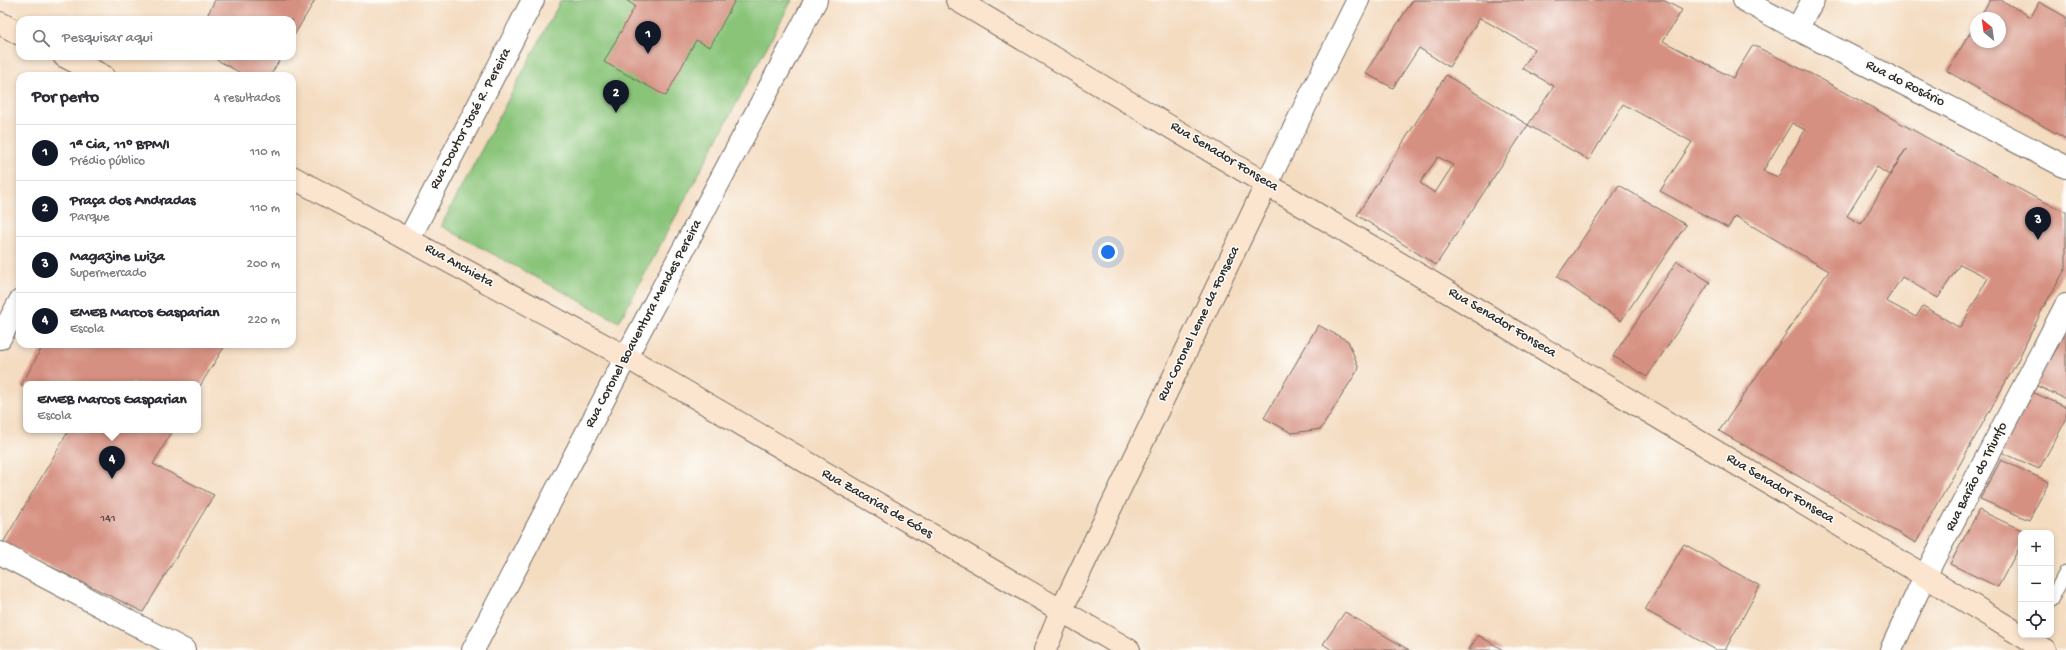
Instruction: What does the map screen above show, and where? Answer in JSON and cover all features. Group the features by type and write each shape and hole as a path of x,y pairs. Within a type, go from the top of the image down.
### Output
{"main road":[{"name":"Rua Senador Fonseca","path":"957,0 1267,183 2035,642"},
{"path":"0,23 16,32"},
{"path":"72,60 95,72"},
{"name":"Rua Anchieta","path":"296,179 626,357"},
{"name":"Rua Coronel Leme da Fonseca","path":"1045,650 1061,611 1267,183"},
{"name":"Rua Zacarias de Góes","path":"626,357 1128,650"}],"street":[{"name":"Rua Doutor José R. Pereira","path":"409,239 533,0"},
{"name":"Rua Coronel Boaventura Mendes Pereira","path":"473,650 626,357 816,0"},
{"name":"Rua Coronel Leme da Fonseca","path":"1267,183 1358,0"},
{"name":"Rua do Rosário","path":"1744,0 1796,29 2066,167"},
{"path":"1796,29 1814,0"},
{"name":"Rua Barão do Triunfo","path":"1891,650 1925,576 2066,305"},
{"path":"0,338 16,308"},
{"path":"0,553 184,650"}],"lane":[{"path":"2054,594 2066,572"}],"green space":[{"path":"561,0 792,0 619,322 441,226"}],"building":[{"path":"215,0 315,0 296,32 296,16 207,16"},
{"path":"626,0 735,0 710,47 696,40 666,96 604,62 635,6"},
{"path":"1413,0 1663,0 1682,10 1663,41 1733,78 1753,45 1819,78 2034,197 2066,212 2066,268 2043,308 2018,360 1916,543 1719,431 1829,271 1735,216 1728,228 1660,191 1692,142 1623,104 1589,160 1528,125 1554,86 1522,68 1535,49 1480,18 1449,67 1419,48 1393,88 1365,73","holes":["1792,123 1805,130 1778,177 1763,171","1906,149 1861,224 1847,216 1877,167 1889,175","1960,264 1988,278 1960,328 1923,306 1916,317 1886,301 1902,277 1938,298"]},
{"path":"1990,0 2001,0 2031,17 2039,2 2066,17 2066,139 1947,71 1970,33 1970,48 2006,48 2006,12 1983,12"},
{"path":"217,60 280,60 272,72 239,72"},
{"path":"1446,75 1528,125 1436,265 1357,215","holes":["1438,157 1453,165 1435,193 1420,183"]},
{"path":"1619,185 1686,225 1621,321 1557,277"},
{"path":"1677,261 1710,282 1647,377 1613,356"},
{"path":"2066,321 2066,399 2035,385 2059,345 2053,343"},
{"path":"1318,325 1348,341 1359,368 1321,429 1292,433 1264,418"},
{"path":"42,348 224,348 201,384 201,381 24,381"},
{"path":"2032,392 2066,407 2066,420 2039,469 2001,452"},
{"path":"67,433 171,433 153,464 214,495 143,612 3,543"},
{"path":"2001,460 2049,482 2029,520 1980,499"},
{"path":"1979,510 2022,530 2018,530 2018,550 1998,587 1950,564"},
{"path":"1684,544 1760,586 1725,650 1716,650 1645,610"},
{"path":"1345,612 1409,650 1332,650 1323,644"},
{"path":"1478,635 1503,650 1469,650"}],"place":[{"name":"1ª Cia, 11º BPM/I","path":"648,54"},
{"name":"Praça dos Andradas","path":"616,113"},
{"name":"Magazine Luiza","path":"2038,240"},
{"name":"EMEB Marcos Gasparian","path":"112,479"}]}
